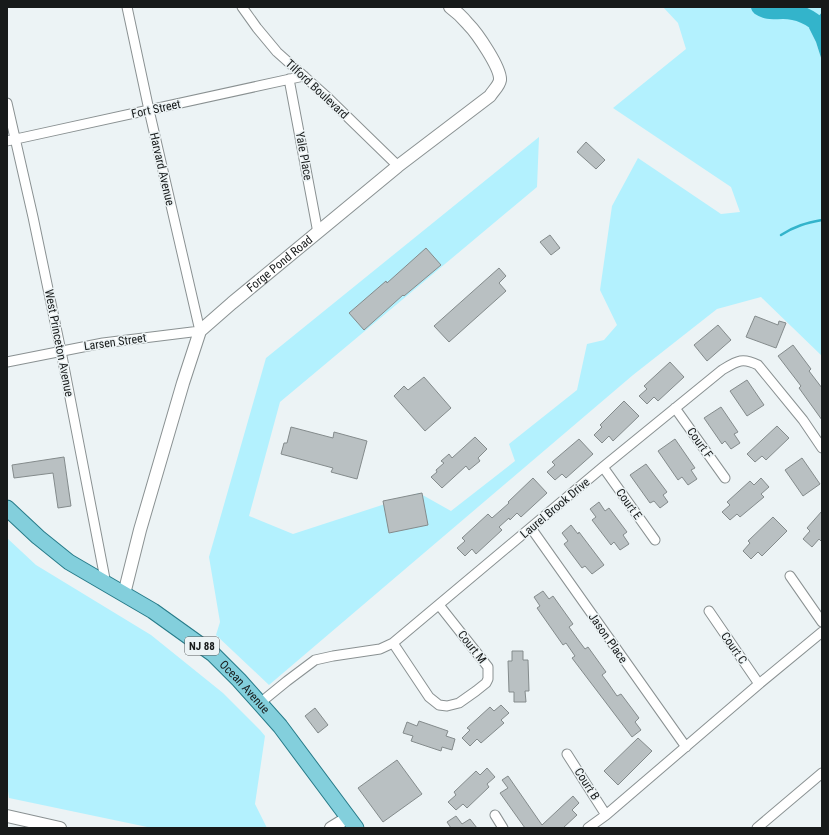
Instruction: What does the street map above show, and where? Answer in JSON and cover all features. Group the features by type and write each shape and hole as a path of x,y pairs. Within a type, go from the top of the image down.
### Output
{"main road":[{"name":"Ocean Avenue","path":"7,508 38,537 69,562 153,611 213,654 239,680 280,726 352,823"}],"street":[{"name":"Harvard Avenue","path":"127,7 200,331"},
{"name":"Tilford Boulevard","path":"242,7 277,52 325,95 398,166"},
{"name":"Forge Pond Road","path":"200,331 398,166 490,96 500,81 499,72 495,63 469,24 450,7"},
{"name":"Fort Street","path":"11,141 304,76"},
{"name":"Yale Place","path":"290,79 318,233"},
{"name":"West Princeton Avenue","path":"7,102 11,141 33,217 61,351 106,584"},
{"name":"Larsen Street","path":"7,362 103,343 200,331"},
{"path":"124,594 144,515 200,331"},
{"name":"Laurel Brook Drive","path":"260,703 315,660 380,649 393,643 603,467 722,370 734,363 744,360 758,366 803,420 822,448"},
{"name":"Court F","path":"675,408 725,478"},
{"name":"Court E","path":"603,467 655,540"},
{"name":"Jason Place","path":"531,528 686,747"},
{"path":"790,576 822,622"},
{"name":"Court M","path":"393,643 428,697 439,705 447,706 459,703 486,684 488,679 488,668 439,605"},
{"name":"Court C","path":"708,612 759,684"},
{"path":"588,828 606,815 822,632"},
{"name":"Court B","path":"567,754 606,815"},
{"path":"757,828 822,773"},
{"path":"495,815 503,828"},
{"path":"7,816 60,828"},
{"path":"331,828 352,823"}],"shaded area":[{"path":"663,7 822,7 822,12 809,28 816,42 822,61 822,356 761,297 717,309 633,375 269,685 216,635 220,622 209,557 266,358 539,137 537,187 280,402 249,516 293,534 419,493 451,511 515,461 509,444 577,390 587,344 604,340 617,325 600,290 612,206 638,158 721,214 740,212 731,187 613,108 686,49 678,23"},
{"path":"822,12 822,61 816,42 809,28"},
{"path":"7,538 36,565 151,635 223,693 260,730 265,736 255,804 267,828 152,828 9,798 7,784"}],"building":[{"path":"586,142 605,160 596,169 577,152"},
{"path":"550,235 560,248 551,255 540,242"},
{"path":"426,248 441,265 404,296 403,295 364,330 349,313 386,281 387,283"},
{"path":"499,268 506,276 499,283 506,291 449,342 434,326"},
{"path":"755,316 778,325 779,321 786,323 776,348 746,337"},
{"path":"718,325 731,340 707,361 694,345"},
{"path":"793,345 811,369 809,371 822,388 822,420 799,388 801,386 778,356"},
{"path":"670,362 684,377 658,401 654,397 647,404 639,396 647,389 644,386"},
{"path":"424,377 451,408 425,431 394,396 404,386 408,390"},
{"path":"747,380 764,405 747,416 730,391"},
{"path":"624,401 639,416 613,441 609,436 602,443 594,435 602,427 600,425"},
{"path":"721,407 738,432 734,434 740,443 731,449 725,441 722,444 704,418"},
{"path":"777,426 789,438 766,460 762,456 755,462 747,454"},
{"path":"291,427 333,438 334,432 367,441 357,479 331,472 333,468 281,454 284,443 287,443"},
{"path":"475,437 487,449 478,458 480,461 469,470 466,466 442,488 431,477 444,463 441,461 449,454 452,458"},
{"path":"579,439 593,454 566,478 562,474 555,480 547,472 555,465 552,462"},
{"path":"675,439 695,468 691,470 697,479 688,485 682,477 678,480 658,451"},
{"path":"64,457 71,506 58,508 53,473 14,478 12,465"},
{"path":"802,458 820,484 803,496 785,470"},
{"path":"646,464 667,492 663,495 668,502 660,508 654,501 650,503 630,475"},
{"path":"533,478 547,493 521,517 517,513 510,520 509,518 499,527 502,530 476,554 472,549 465,556 457,548 465,541 462,538 488,514 492,518"},
{"path":"761,478 769,487 761,494 764,497 740,517 737,514 730,520 722,512 730,505 727,502 750,481 754,485"},
{"path":"422,493 428,525 389,533 383,501"},
{"path":"599,502 605,511 609,508 627,532 623,535 629,544 620,550 614,542 611,545 592,520 596,517 590,509"},
{"path":"822,511 822,542 819,539 812,547 803,539 810,531 807,528"},
{"path":"773,517 787,531 762,556 758,552 751,559 743,551 750,543 748,541"},
{"path":"571,525 578,534 579,532 604,565 592,574 585,566 582,568 564,544 568,541 562,533"},
{"path":"543,591 549,599 553,596 573,624 569,627 585,649 588,647 606,672 602,675 617,696 621,694 639,718 635,722 641,730 632,737 572,658 575,656 566,643 563,645 537,608 540,606 534,597"},
{"path":"512,651 523,651 523,660 528,660 529,691 525,691 526,702 514,702 514,692 509,692 508,661 512,661"},
{"path":"501,705 509,713 501,720 504,723 481,743 477,739 470,746 462,738 470,730 467,728 490,707 494,711"},
{"path":"315,708 328,725 318,733 305,716"},
{"path":"419,721 448,731 446,736 455,739 452,750 442,747 441,751 411,741 413,736 403,733 407,722 417,726"},
{"path":"638,738 652,751 618,785 604,771"},
{"path":"397,760 422,794 383,822 358,788"},
{"path":"487,768 495,777 487,784 489,787 467,808 463,804 456,810 448,802 456,795 454,792 476,771 480,775"},
{"path":"508,776 542,825 573,796 579,803 572,810 577,815 563,828 525,828 500,793 508,788 502,780"},
{"path":"456,816 462,824 470,819 477,828 451,828 447,822"}],"waterway":[{"path":"759,7 768,11 789,11 799,13 809,18 822,28"},
{"path":"781,235 801,225 822,220"}]}
